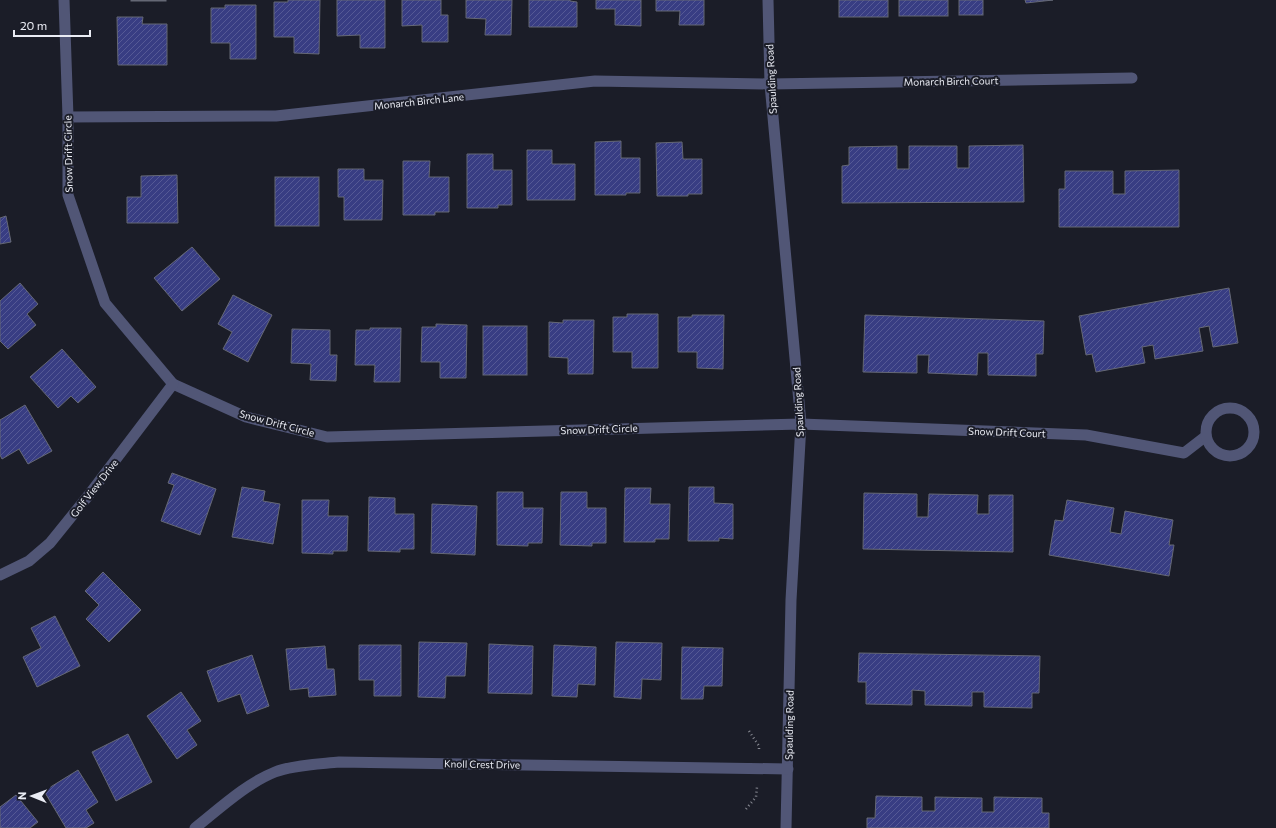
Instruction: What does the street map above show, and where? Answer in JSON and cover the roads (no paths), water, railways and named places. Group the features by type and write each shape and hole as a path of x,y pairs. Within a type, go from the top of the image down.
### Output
{"street":[{"name":"Snow Drift Circle","path":"64,0 68,117 68,195 105,303 173,384 246,417 327,437 801,424"},
{"name":"Spaulding Road","path":"768,0 770,84 801,424 791,600 786,828"},
{"name":"Monarch Birch Court","path":"770,84 1132,78"},
{"name":"Monarch Birch Lane","path":"68,117 276,116 595,81 770,84"},
{"name":"Golf View Drive","path":"0,575 29,561 50,543 88,496 173,384"},
{"path":"1229,407 1237,408 1245,412 1254,425 1255,433 1249,448 1243,453 1231,456 1220,454 1213,450 1208,443 1206,436 1206,428 1214,413 1229,407"},
{"name":"Snow Drift Court","path":"801,424 1086,435 1184,453 1206,436"},
{"name":"Knoll Crest Drive","path":"195,828 250,786 276,772 304,766 339,762 788,769"}]}
